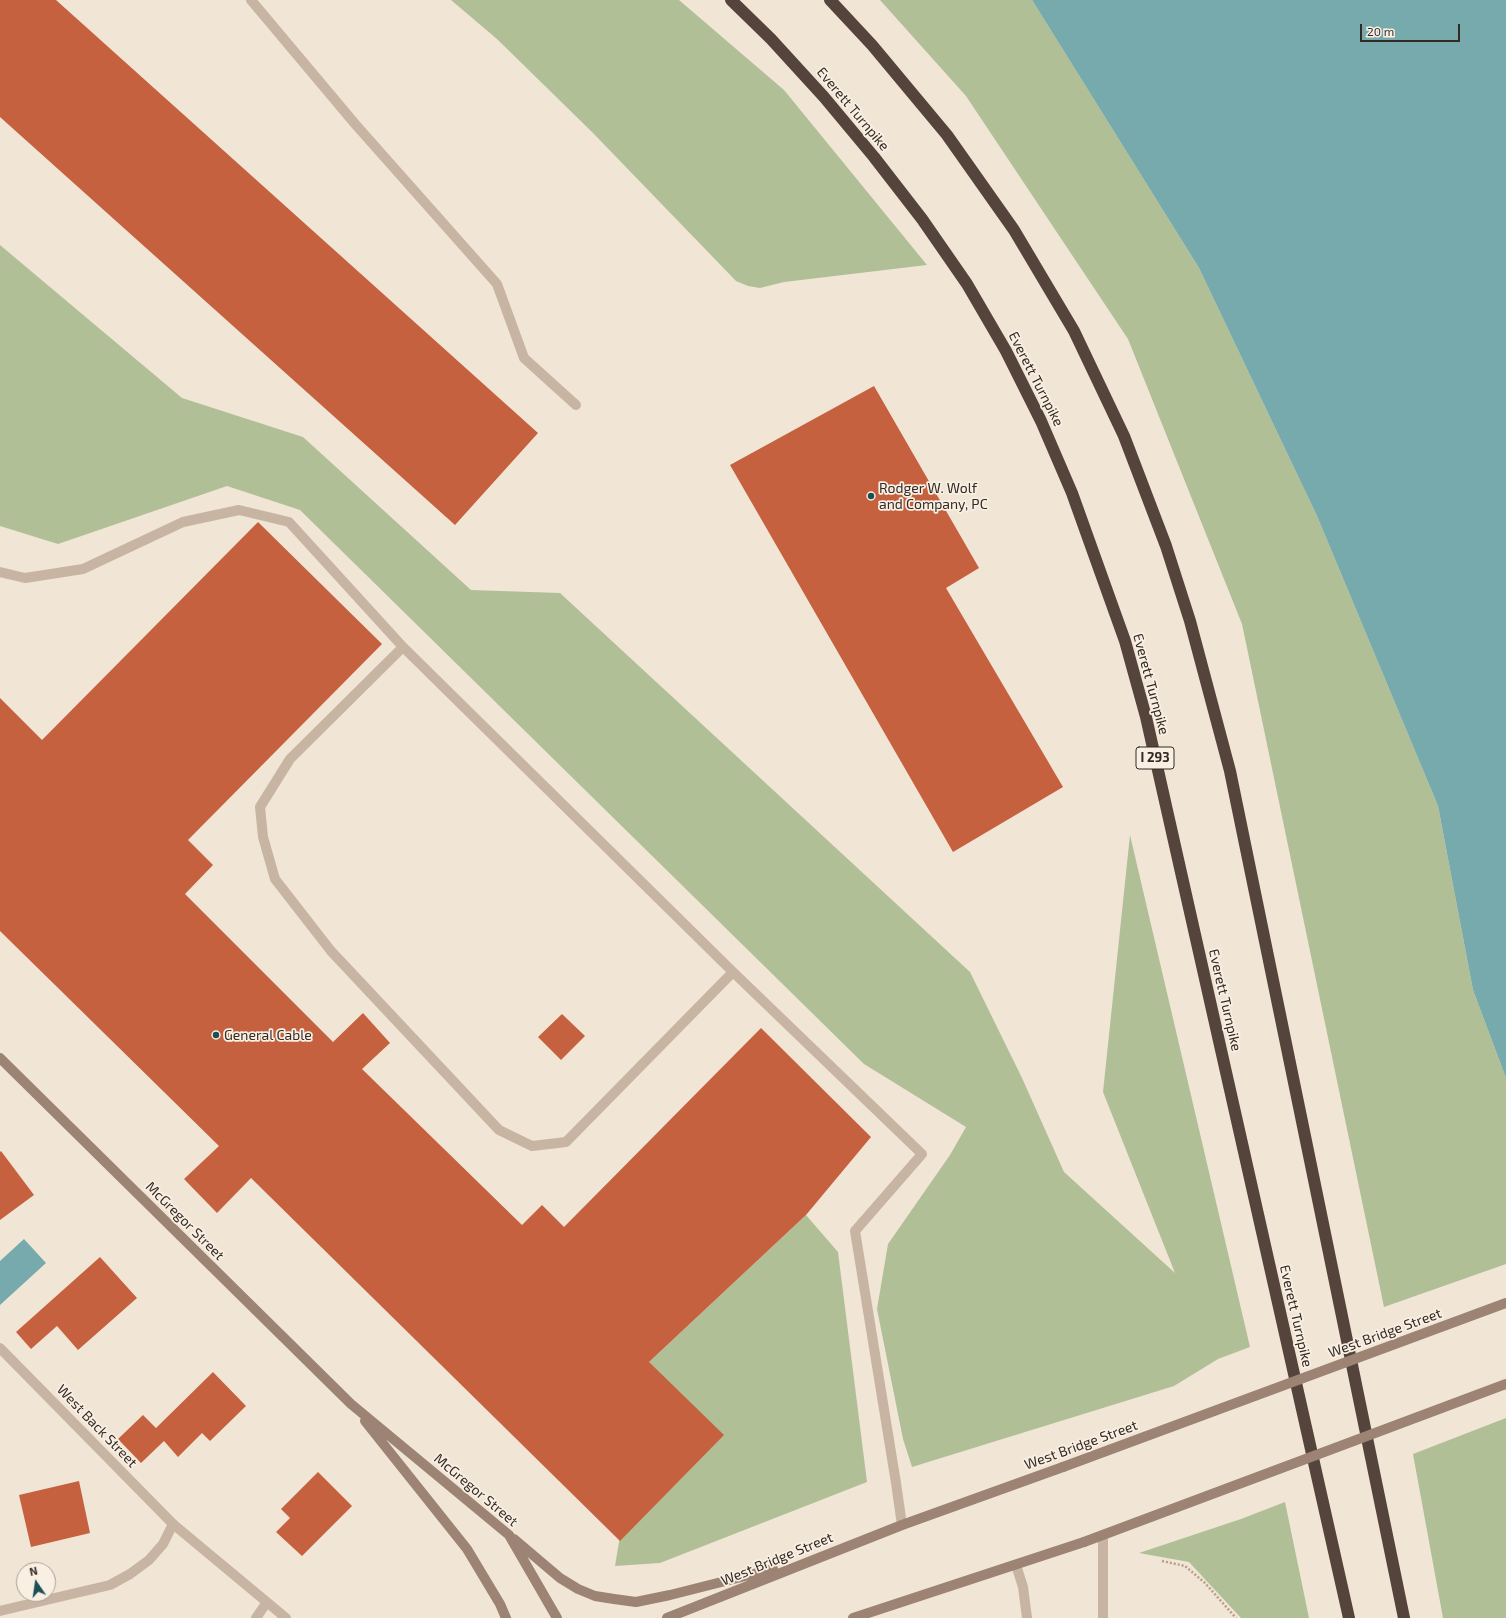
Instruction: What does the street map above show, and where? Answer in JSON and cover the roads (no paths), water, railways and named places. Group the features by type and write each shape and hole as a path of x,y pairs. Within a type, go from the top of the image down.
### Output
{"highway":[{"name":"Everett Turnpike","path":"731,0 771,39 824,96 874,157 927,226 966,284 1006,351 1042,421 1072,493 1125,641 1146,717 1349,1618"},
{"path":"830,0 872,45 947,135 1014,230 1078,338 1124,436 1166,546 1190,621 1230,771 1404,1618"}],"main road":[{"name":"McGregor Street","path":"0,1058 351,1404 509,1535 557,1618"},
{"name":"West Bridge Street","path":"667,1618 812,1559 902,1525 1506,1303"},
{"path":"853,1618 1084,1542 1506,1384"},
{"name":"McGregor Street","path":"351,1404 467,1549 500,1604 506,1618"},
{"path":"509,1535 560,1578 578,1589 595,1596 636,1602 670,1596 812,1559"}],"street":[{"path":"251,0 356,125 498,284 524,358 576,404"},
{"path":"0,572 24,578 83,569 183,522 240,510 289,522 404,647 733,972 922,1154 855,1231 902,1525"},
{"path":"404,647 290,759 260,806 263,837 275,879 331,951 499,1130 532,1146 566,1142 733,972"},
{"name":"West Back Street","path":"0,1348 173,1524 286,1618"},
{"path":"0,1611 110,1585 130,1574 149,1560 163,1544 173,1524"},
{"path":"1103,1535 1103,1618"},
{"path":"1016,1565 1023,1587 1027,1618"},
{"path":"256,1618 267,1602"}],"water":[{"path":"1032,0 1506,0 1506,1078 1473,990 1438,806 1317,516 1199,268"},
{"path":"24,1239 46,1263 0,1305 0,1261"}],"place":[{"name":"Rodger W. Wolf and Company, PC","path":"871,496"},
{"name":"General Cable","path":"216,1035"}]}
